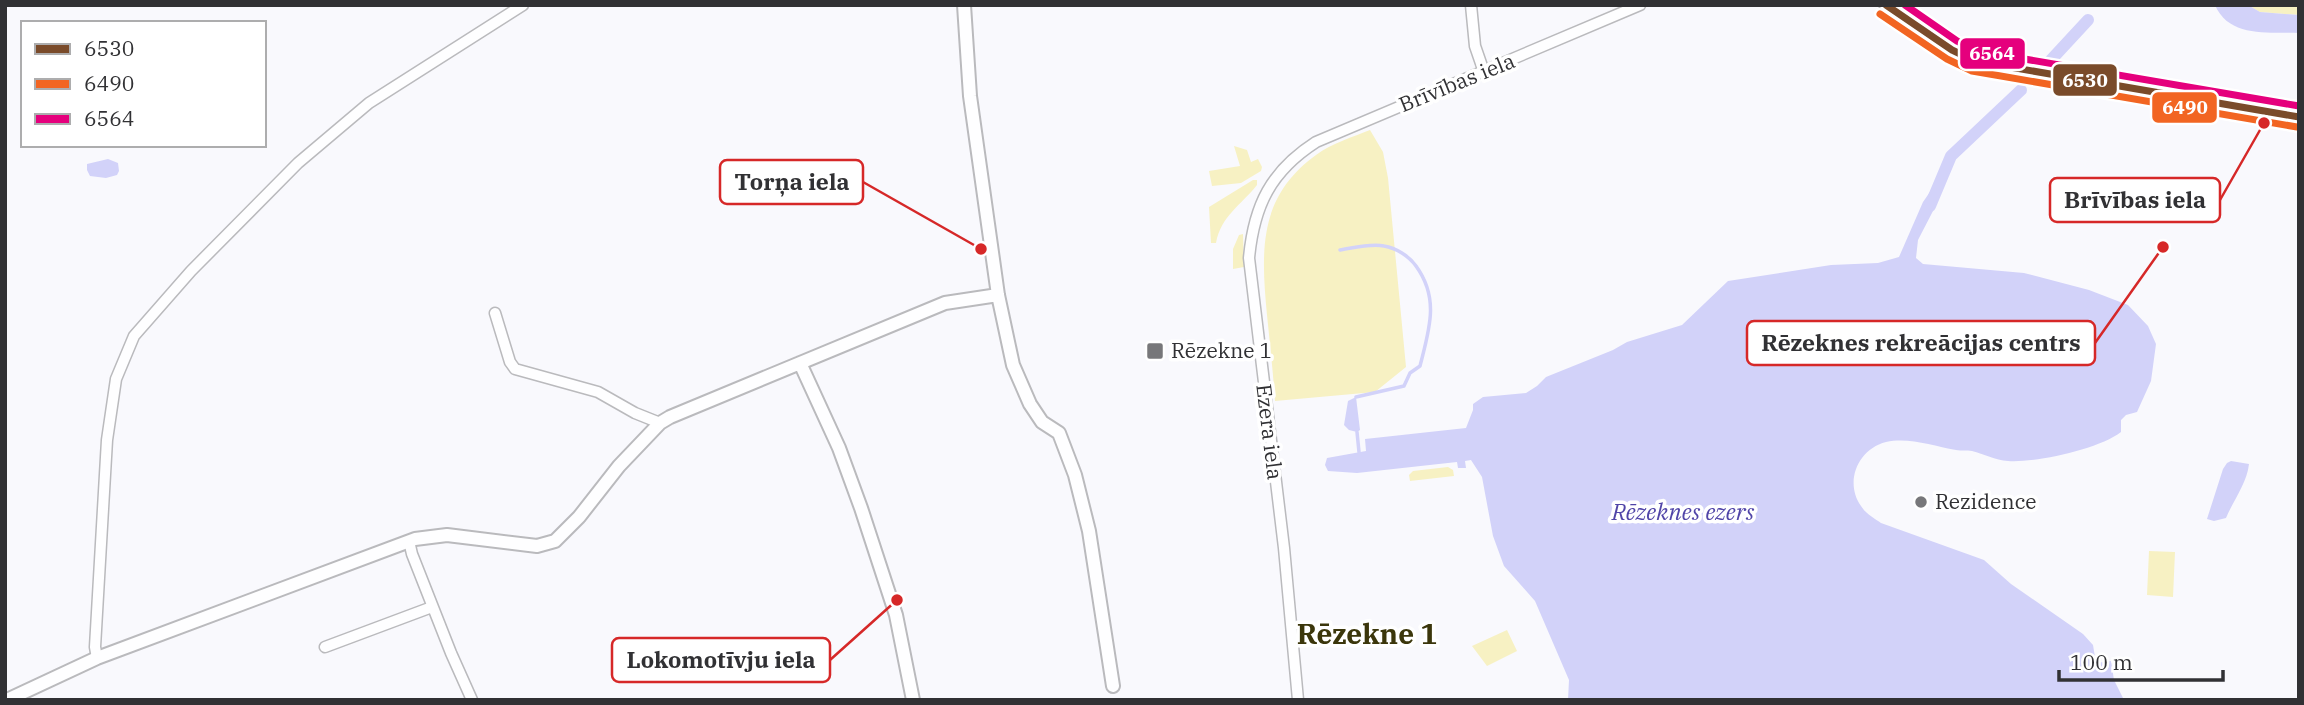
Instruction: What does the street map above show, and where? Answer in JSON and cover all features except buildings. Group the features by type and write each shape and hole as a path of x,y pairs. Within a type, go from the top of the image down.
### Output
{"main road":[{"path":"1886,5 1952,50 1975,61 2003,68 2091,79 2299,117"}],"street":[{"path":"97,658 95,647 98,627 102,491 107,439 116,379 134,336 191,271 298,163 369,103 523,5"},
{"path":"964,5 971,96 998,295 1013,365 1022,391 1042,422 1059,433 1075,475 1089,530 1113,687"},
{"path":"1471,5 1475,46 1484,72"},
{"name":"Brīvības iela","path":"1280,172 1292,159 1316,142 1640,5"},
{"name":"Ezera iela","path":"1280,172 1258,210 1251,233 1249,258 1298,700"},
{"path":"7,700 97,658 409,541 435,535 537,546 555,541 563,536 660,422 946,303 998,295"},
{"path":"495,313 510,362 515,369 598,392 635,413 660,422"},
{"path":"800,363 839,447 865,520 896,615 914,700"},
{"path":"409,541 432,607 472,700"},
{"path":"325,647 432,607"}],"shaded area":[{"path":"2248,5 2299,5 2299,15 2260,12"},
{"path":"1370,130 1383,152 1388,178 1406,367 1375,392 1275,401 1264,269 1265,247 1273,207 1297,171 1316,155"},
{"path":"1234,146 1247,150 1251,162 1258,159 1261,171 1241,183 1212,186 1209,171 1240,166"},
{"path":"1257,180 1257,185 1222,225 1216,243 1211,243 1209,207"},
{"path":"1243,234 1244,267 1233,269 1233,249 1239,235"},
{"path":"1448,467 1453,470 1454,476 1410,481 1409,475 1413,471"},
{"path":"2149,551 2175,552 2173,597 2147,595"},
{"path":"1507,630 1517,651 1487,666 1472,646"}],"water":[{"path":"2215,5 2248,5 2260,12 2299,15 2299,33 2240,28 2221,16"},
{"path":"108,159 118,163 117,175 106,178 90,176 87,164"},
{"name":"Rēzeknes ezers","path":"1932,189 1938,191 1933,211 1918,240 1916,258 1923,264 2024,273 2089,290 2128,305 2148,326 2156,344 2151,381 2137,412 2126,415 2121,420 2121,432 2098,444 2067,454 2008,461 1972,451 1912,441 1886,442 1876,446 1861,459 1854,477 1856,497 1865,511 1881,523 1984,560 2011,584 2083,634 2093,645 2096,663 2111,661 2114,680 2124,700 1568,700 1569,680 1535,601 1504,566 1493,536 1482,477 1471,460 1465,461 1466,468 1458,468 1457,462 1357,473 1328,471 1325,465 1327,458 1366,451 1365,439 1466,428 1473,404 1483,397 1526,393 1546,377 1627,342 1682,325 1728,281 1831,265 1878,263 1899,257 1923,202"},
{"path":"1356,397 1360,430 1357,432 1344,425 1348,401"},
{"path":"2231,461 2249,464 2246,478 2226,518 2214,521 2207,519 2223,469"}],"waterway":[{"path":"2050,61 2088,20"},
{"path":"1930,206 1951,156 2021,90"},
{"path":"1340,250 1379,245 1402,253 1413,262 1423,278 1430,303 1429,327 1420,366 1410,373 1404,386 1356,397"},
{"path":"1357,432 1359,452"}],"transit line":[{"name":"6530","path":"1886,5 1952,50 1975,61 2299,117"},
{"name":"6564","path":"1905,5 1957,41 1978,51 2299,106"},
{"name":"6490","path":"1880,14 1947,59 1972,71 2297,127"}],"place":[{"name":"Brīvības iela","path":"2264,123"},
{"name":"Rēzeknes rekreācijas centrs","path":"2163,247"},
{"name":"Torņa iela","path":"981,249"},
{"name":"Rēzekne 1","path":"1155,351"},
{"name":"Rezidence","path":"1921,502"},
{"name":"Lokomotīvju iela","path":"897,600"}],"district":[{"name":"Rēzekne 1","path":"1367,634"}]}
